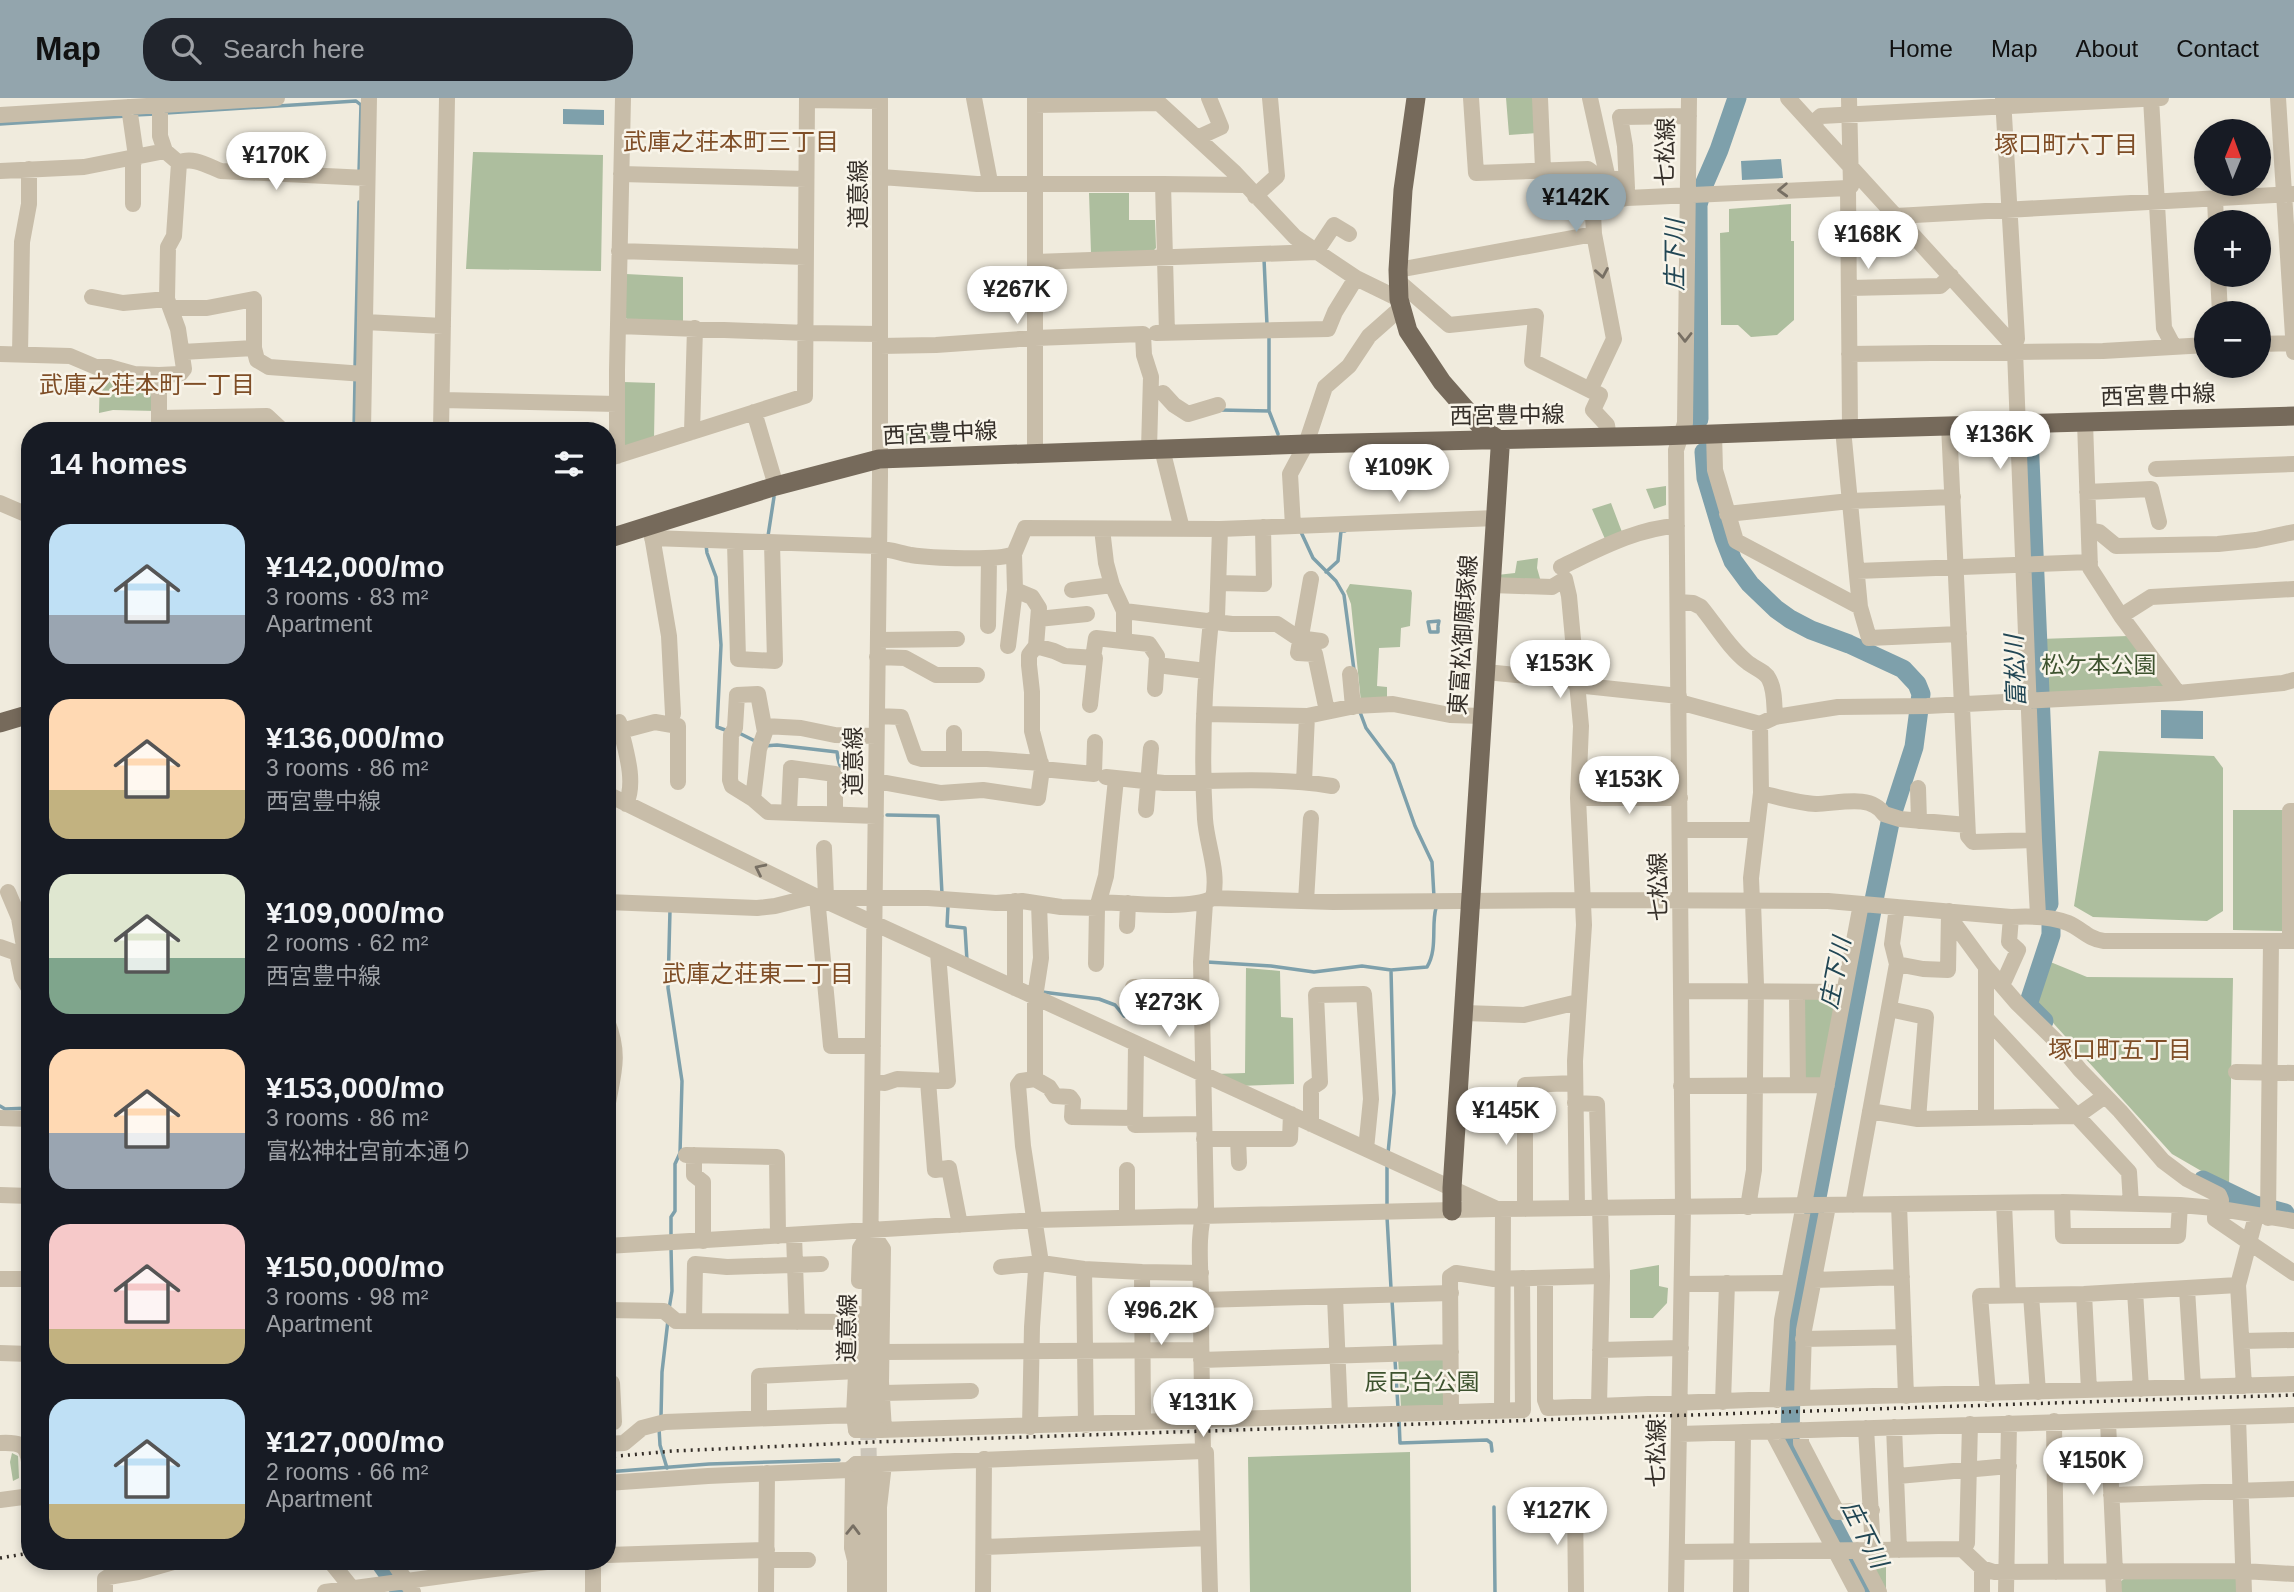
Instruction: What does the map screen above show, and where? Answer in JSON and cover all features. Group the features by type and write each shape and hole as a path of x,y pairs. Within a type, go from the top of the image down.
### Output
{"main road":[{"path":"1416,98 1403,190 1399,291 1409,331 1442,382 1484,430 1499,440"},
{"name":"西宮豊中線","path":"616,538 652,532 776,486 879,459 2294,415"},
{"name":"東富松御願塚線","path":"1452,1211 1499,440"},
{"path":"0,723 21,717"}],"street":[{"path":"0,114 54,104 160,111 207,100 276,98"},
{"path":"363,422 369,98"},
{"path":"441,422 447,98"},
{"path":"613,422 618,326 623,98"},
{"path":"974,98 990,182"},
{"path":"1197,138 1220,127 1209,98"},
{"path":"880,177 977,184 1163,184 1250,190 1278,176 1270,128 1270,98"},
{"path":"1471,98 1476,173 1587,169 1601,179 1626,179"},
{"path":"1539,98 1543,169"},
{"path":"1590,98 1608,179"},
{"name":"七松線","path":"1676,1592 1683,1207 1676,450 1685,423 1697,194 1689,98"},
{"path":"1788,98 1812,124 1850,179 1896,216 1945,281 2014,348"},
{"path":"2151,98 2164,328 2174,347"},
{"path":"1812,124 1821,116 1849,106 2161,98"},
{"path":"2278,98 2289,194 2294,352"},
{"path":"616,456 805,396 807,99 880,100"},
{"name":"道意線","path":"869,1426 879,547 880,100"},
{"path":"1035,453 1035,101 1157,101 1235,173 1295,237 1356,278 1399,291 1449,325 1536,316 1532,360 1600,394 1593,410 1607,425 1609,438"},
{"path":"2003,102 2017,339 2014,348 2017,423 2030,564 2035,700 2034,840 2038,915"},
{"path":"1849,106 1847,429 1850,501 1860,607 1869,638 1959,634"},
{"path":"131,109 136,156 133,164 133,204"},
{"path":"160,111 160,136 165,151 179,163"},
{"path":"1628,198 1625,146 1620,117 1689,117"},
{"path":"0,170 83,167 165,151"},
{"path":"179,163 185,160 199,162 220,171 367,178"},
{"path":"0,354 70,356 96,367 109,367 134,374 180,374 184,369 178,329 169,303 169,247 174,236 179,163"},
{"path":"20,354 22,242 29,204 29,169"},
{"path":"621,174 806,179"},
{"path":"1590,390 1614,339 1594,234 1593,214 1617,200 1628,198 1850,179"},
{"path":"1163,184 1167,333"},
{"path":"1896,216 2289,194"},
{"path":"2215,199 2215,210"},
{"path":"1316,252 1334,225 1349,234"},
{"path":"1399,291 1594,234"},
{"path":"619,251 806,257"},
{"path":"1035,262 1316,252"},
{"path":"618,326 807,333 936,345 1035,338 1328,329 1356,278"},
{"path":"1849,288 1945,281"},
{"path":"1298,526 1290,474 1307,444 1325,387 1349,366 1369,336 1395,313 1399,291"},
{"path":"92,297 123,303 169,303 207,308 254,299 254,348 257,360 269,366 364,374"},
{"path":"365,322 443,326"},
{"path":"692,432 695,328"},
{"path":"1143,334 1144,355 1151,377 1156,449 1182,529"},
{"path":"2271,344 2294,344"},
{"path":"1849,355 2014,348 2104,351 2194,346"},
{"path":"181,352 254,348"},
{"path":"159,375 159,422"},
{"path":"1163,393 1174,405 1188,414 1218,405"},
{"path":"442,400 613,404"},
{"path":"754,412 776,486"},
{"path":"186,422 267,416 273,422"},
{"path":"2085,422 2090,568 2121,616 2178,693"},
{"path":"1949,425 1968,836 1973,842 2034,840"},
{"path":"1714,433 1715,470 1736,541 1860,607"},
{"path":"2156,469 2294,464"},
{"path":"2087,492 2151,488 2159,522"},
{"path":"1727,514 1850,501 1952,497"},
{"path":"0,503 21,512"},
{"path":"1008,646 1015,590 1014,554 1025,528 1220,529 1496,518"},
{"path":"1491,584 1552,587 1563,573 1610,544 1663,526 1677,526"},
{"path":"1219,583 1264,584 1263,527"},
{"path":"1102,529 1112,585 1124,611 1124,640"},
{"path":"1211,620 1217,617 1220,529"},
{"path":"2089,530 2099,532 2116,545 2218,544 2294,532"},
{"path":"673,715 669,636 652,532 735,541 879,547 911,555 989,559 1014,554"},
{"path":"735,541 738,659 775,661 772,543"},
{"path":"988,626 989,559"},
{"path":"1857,571 2090,562"},
{"path":"1563,573 1569,596 1581,726 1578,798 1583,946 1574,1103 1577,1208"},
{"path":"1311,579 1298,653 1315,654 1327,711"},
{"path":"1072,590 1112,585"},
{"path":"2121,616 2151,597 2294,589"},
{"path":"876,781 942,793 983,790 1038,798 1041,766 1032,731 1029,654 1036,646 1038,619 1036,601 1015,590"},
{"path":"1678,602 1693,603 1701,607 1737,653 1766,674 1773,694 1751,877 1756,985 1754,1170 1748,1207"},
{"path":"1124,611 1232,624 1277,624 1302,639 1321,641"},
{"path":"1038,619 1087,614"},
{"path":"1210,1592 1200,1355 1203,1215 1206,1206 1202,986 1209,900 1216,886 1205,822 1204,782 1204,714 1211,620"},
{"path":"1090,705 1096,638 1149,644 1157,656 1155,689"},
{"path":"878,640 957,639"},
{"path":"1036,646 1065,656 1093,658"},
{"path":"877,657 905,658 936,674 977,675"},
{"path":"1157,665 1206,671"},
{"path":"1486,672 1679,699 1768,720 1838,707 1919,706 2178,693 2294,680"},
{"path":"1350,674 1356,706"},
{"path":"753,799 759,749 765,726 758,694 737,695 735,727 731,735 732,786 768,811 876,816"},
{"path":"1204,714 1307,716 1356,706 1393,704 1450,715 1482,716"},
{"path":"877,716 901,717 915,757 922,759 1041,766 1116,779 1204,782 1265,779 1332,786"},
{"path":"1304,782 1307,716"},
{"path":"626,804 629,796 629,773 620,726 655,722 678,726 682,749 678,782"},
{"path":"765,726 801,728 835,735 876,736"},
{"path":"954,733 954,759"},
{"path":"1094,774 1095,742"},
{"path":"1146,810 1151,747"},
{"path":"789,811 791,768 835,774 835,814"},
{"path":"1096,964 1099,905 1106,876 1116,779"},
{"path":"1917,788 1919,821"},
{"path":"1761,793 1814,804 1865,802 1890,816 1967,825"},
{"path":"1578,798 1680,798"},
{"path":"616,799 938,953 1500,1209"},
{"path":"616,902 757,908 820,897 928,898 996,903 1016,901 1061,907 1209,900 1828,901 2011,917 2038,915 2067,922 2088,937 2104,941 2292,941 2290,811 2294,811"},
{"path":"1306,901 1315,825"},
{"path":"1680,830 1756,830"},
{"path":"824,848 820,897 831,1046 873,1046"},
{"path":"8,892 19,918 21,932"},
{"path":"1015,988 1016,901"},
{"path":"1035,1079 1035,997 1041,958 1040,904"},
{"path":"1127,926 1128,904"},
{"path":"1790,1399 1814,1280 1816,1206 1827,1085 1844,992 1867,904"},
{"path":"1853,1205 1897,964 1892,944 1897,907"},
{"path":"1897,964 1948,970 1949,911"},
{"path":"1949,911 1953,922 1986,967 2163,1161 2187,1179 2219,1195 2221,1200 2215,1219 2294,1273"},
{"path":"2001,984 2018,950 2009,942 2011,917"},
{"path":"2244,1386 2238,1285 2249,1243 2265,1213 2271,941"},
{"path":"0,947 21,951"},
{"path":"873,1082 885,1083 897,1079 948,1081 938,953"},
{"path":"1986,967 1986,1117"},
{"path":"1133,987 1202,986"},
{"path":"1682,991 1844,992"},
{"path":"1797,992 1798,1085"},
{"path":"1311,1124 1311,1088 1320,1082 1316,995 1364,994 1371,1099 1366,1149"},
{"path":"1464,1013 1524,1015 1578,1002"},
{"path":"1889,1009 1926,1017 1918,1119"},
{"path":"1986,1018 2129,1172 2130,1203"},
{"path":"1136,1044 1135,1125 1204,1132 1238,1139 1290,1139 1291,1114"},
{"path":"2236,1072 2294,1073"},
{"path":"1030,1426 1036,1270 1041,1263 1023,1146 1018,1085 1021,1081 1035,1079 1049,1087 1055,1096 1070,1097 1073,1101 1072,1117 1135,1118"},
{"path":"928,1081 935,1170 949,1168 960,1225"},
{"path":"1525,1209 1525,1085 1575,1083"},
{"path":"1681,1086 1827,1085"},
{"path":"1870,1111 1918,1119 2077,1116 2105,1096"},
{"path":"1574,1103 1597,1104 1602,1276 1599,1405"},
{"path":"0,1118 21,1119"},
{"path":"1238,1139 1239,1163"},
{"path":"703,1241 703,1182 694,1175 690,1155 777,1157 786,1236 796,1264 797,1322"},
{"path":"1127,1170 1128,1217"},
{"path":"0,1195 21,1196"},
{"path":"2062,1202 2063,1236 2178,1236 2180,1205"},
{"path":"2004,1203 2008,1295"},
{"path":"616,1246 1036,1220 1500,1209 2130,1203 2265,1213 2294,1221"},
{"path":"1899,1204 1906,1396"},
{"path":"1790,1399 1782,1320 1789,1283 1816,1206"},
{"path":"1500,1209 1503,1279 1502,1411"},
{"path":"869,1426 857,1371 860,1248 871,1231"},
{"path":"869,1426 883,1393 883,1249 871,1231"},
{"path":"1001,1267 1041,1263 1084,1269 1201,1273"},
{"path":"694,1321 695,1264 727,1267 821,1264"},
{"path":"1084,1269 1086,1425"},
{"path":"1142,1272 1143,1422"},
{"path":"1451,1412 1451,1277 1456,1273 1503,1279 1602,1276"},
{"path":"616,1443 624,1443 642,1428 665,1422 759,1418 869,1426 1030,1426 1522,1410 1522,1278"},
{"path":"1545,1278 1545,1400 1548,1408 2294,1384"},
{"path":"1814,1280 1902,1278"},
{"path":"0,1279 21,1279"},
{"path":"1723,1402 1727,1283"},
{"path":"1682,1284 1789,1283"},
{"path":"1988,1394 1980,1296 2084,1294 2238,1285"},
{"path":"2187,1289 2193,1387"},
{"path":"2135,1291 2141,1389"},
{"path":"1201,1300 1451,1293"},
{"path":"2084,1294 2089,1390"},
{"path":"2031,1295 2038,1392"},
{"path":"1335,1297 1340,1415"},
{"path":"616,1310 664,1311 676,1321 859,1322"},
{"path":"1803,1339 1904,1337"},
{"path":"2242,1341 2294,1340"},
{"path":"1600,1350 1681,1348"},
{"path":"882,1352 1031,1353 1143,1350 1200,1355 1451,1352"},
{"path":"0,1353 21,1354"},
{"path":"759,1418 759,1376 857,1371"},
{"path":"883,1393 971,1391"},
{"path":"1679,1434 2294,1415"},
{"path":"2238,1417 2244,1592"},
{"path":"2054,1421 2056,1572"},
{"path":"2108,1422 2114,1592"},
{"path":"2006,1592 2009,1423"},
{"path":"1963,1550 1967,1543 1970,1424"},
{"path":"1894,1427 1899,1550"},
{"path":"1857,1592 1852,1550 1872,1510 1866,1428"},
{"path":"1799,1430 1801,1443 1837,1512 1872,1510"},
{"path":"1776,1431 1879,1592"},
{"path":"1741,1592 1743,1432"},
{"path":"0,1443 21,1442"},
{"path":"616,1482 984,1459 1203,1451"},
{"path":"983,1592 984,1459"},
{"path":"855,1592 855,1560 852,1548 853,1473 865,1466"},
{"path":"865,1466 867,1592"},
{"path":"865,1466 879,1507 879,1592"},
{"path":"1898,1476 2009,1466"},
{"path":"766,1592 767,1474"},
{"path":"2111,1495 2294,1489"},
{"path":"0,1500 21,1496"},
{"path":"1575,1501 1576,1592"},
{"path":"984,1548 1208,1538"},
{"path":"1677,1552 1963,1550 1988,1572 2294,1574"},
{"path":"616,1555 767,1555 808,1560"},
{"path":"1982,1568 1982,1592"},
{"path":"105,1592 105,1579 108,1577 145,1570"},
{"path":"337,1570 354,1590"},
{"path":"325,1592 401,1585 497,1570"},
{"path":"593,1570 593,1592"}],"green space":[{"path":"1506,98 1535,98 1537,133 1509,135"},
{"path":"473,152 603,155 601,271 466,269"},
{"path":"1572,174 1573,197 1538,205 1537,175"},
{"path":"1089,193 1129,193 1129,220 1155,220 1156,248 1153,251 1091,253"},
{"path":"1791,204 1794,320 1777,335 1751,337 1738,325 1721,325 1720,233 1729,232 1729,209"},
{"path":"626,274 683,277 683,324 630,322 624,316"},
{"path":"100,372 154,380 156,411 113,410 99,413"},
{"path":"623,382 655,383 654,439 627,447 622,443"},
{"path":"935,427 936,443 903,444 901,428"},
{"path":"1666,486 1666,505 1654,509 1646,489"},
{"path":"1611,503 1622,532 1605,539 1592,509"},
{"path":"1538,558 1537,568 1541,582 1497,581 1497,575 1515,573 1517,561"},
{"path":"1350,584 1411,590 1412,593 1410,626 1401,628 1400,647 1379,648 1377,686 1387,687 1387,701 1361,702 1351,604 1346,591"},
{"name":"松ケ本公園","path":"2128,636 2164,686 2043,693 2040,639"},
{"path":"2099,751 2214,756 2223,768 2223,911 2207,921 2093,917 2074,906"},
{"path":"2233,810 2283,810 2282,931 2233,930"},
{"path":"2048,961 2087,977 2233,978 2229,1187 2172,1154 2035,1003"},
{"path":"1246,968 1280,971 1281,1017 1293,1018 1294,1084 1239,1086 1215,1074 1245,1073"},
{"path":"1837,994 1821,1079 1804,1078 1803,995"},
{"path":"1659,1265 1659,1286 1668,1288 1667,1303 1653,1318 1630,1318 1630,1270"},
{"name":"辰巳台公園","path":"1398,1357 1445,1357 1446,1406 1401,1407"},
{"path":"1410,1452 1411,1592 1250,1592 1248,1457"},
{"path":"12,1453 18,1456 19,1478 13,1481 10,1462"},
{"path":"1871,1556 1886,1557 1886,1592 1868,1561"},
{"path":"2233,1576 2239,1580 2239,1592 2120,1592 2120,1582 2125,1578"}],"water":[{"path":"563,109 604,110 604,125 563,124"},
{"path":"1781,159 1783,178 1742,180 1741,161"},
{"path":"2161,710 2203,711 2203,739 2161,738"}],"waterway":[{"name":"庄下川","path":"1699,419 1698,205 1737,98"},
{"path":"166,113 356,101 361,105 359,172"},
{"path":"135,115 155,114"},
{"path":"0,124 127,116"},
{"path":"355,368 359,202"},
{"path":"1264,259 1267,325"},
{"path":"1269,336 1269,411"},
{"path":"354,422 355,379"},
{"path":"1220,410 1269,411 1278,434"},
{"name":"富松川","path":"2029,436 2049,904"},
{"name":"庄下川","path":"1704,452 1706,478 1724,538 1733,561 1750,584 1790,619 1903,669 1917,684 1921,694 1914,747 1891,818 1874,900 1792,1328 1790,1442 1868,1592"},
{"path":"768,536 774,497"},
{"path":"1326,572 1338,561 1341,531 1345,531"},
{"path":"1301,532 1313,558 1336,581 1344,595 1354,670"},
{"path":"706,545 716,577 721,645 717,727 728,731"},
{"path":"1438,626 1439,621 1428,622 1430,632 1438,632 1438,627"},
{"path":"1360,712 1366,728 1393,764 1415,826 1432,862 1434,897"},
{"path":"739,733 757,742"},
{"path":"764,746 837,752 844,772 863,782"},
{"path":"887,815 938,816 942,894"},
{"path":"948,906 947,926 965,928 967,961"},
{"path":"1207,962 1314,972 1362,966 1391,970 1427,967 1432,953 1436,908"},
{"path":"670,910 668,988 682,1081 680,1153 675,1164 675,1211 671,1217 671,1236"},
{"name":"富松川","path":"2044,1021 2028,1005 2051,935 2051,925"},
{"path":"1388,1153 1394,1093 1391,970"},
{"path":"1042,992 1099,999 1115,1005 1124,1016 1198,1016"},
{"path":"0,1106 5,1109 21,1108"},
{"path":"1387,1164 1387,1207"},
{"name":"富松川","path":"2203,1180 2255,1205 2285,1213"},
{"path":"1387,1217 1391,1288"},
{"path":"669,1309 672,1291 671,1247"},
{"path":"1392,1300 1395,1348"},
{"path":"661,1417 662,1372 668,1320"},
{"path":"1395,1360 1398,1408"},
{"path":"1399,1419 1400,1443 1487,1440 1491,1443 1492,1451"},
{"path":"659,1428 660,1445 667,1468"},
{"path":"616,1471 709,1464 839,1460"},
{"path":"1494,1507 1495,1592"},
{"path":"385,1570 401,1592"}],"tunnel":[{"path":"868,1424 869,1468"}],"railway":[{"path":"616,1456 875,1442 2294,1395"},
{"path":"0,1558 21,1554"}],"district":[{"name":"武庫之荘本町三丁目","path":"731,141"},
{"name":"塚口町六丁目","path":"2066,144"},
{"name":"武庫之荘本町一丁目","path":"147,384"},
{"name":"武庫之荘東二丁目","path":"758,973"},
{"name":"塚口町五丁目","path":"2120,1049"}]}
